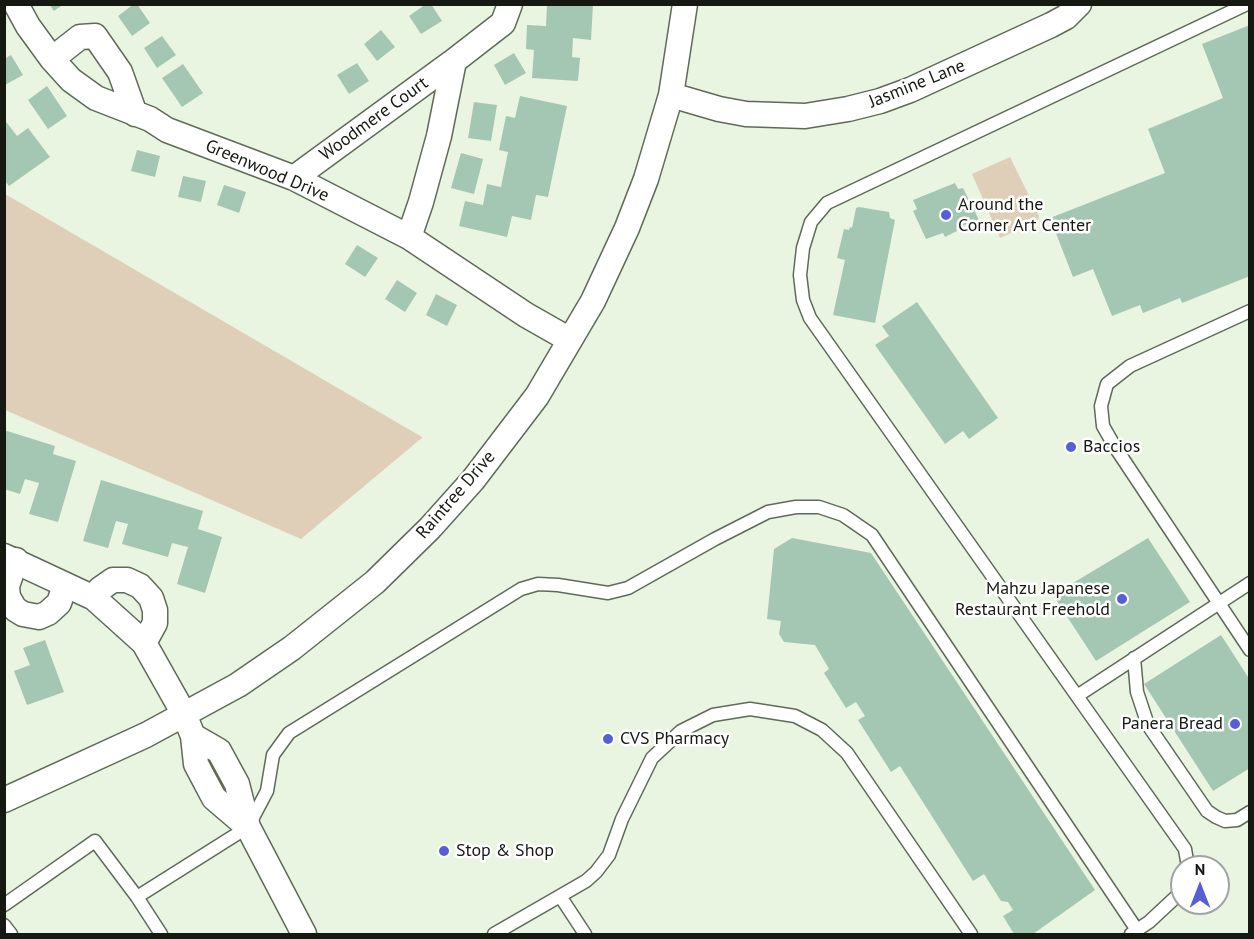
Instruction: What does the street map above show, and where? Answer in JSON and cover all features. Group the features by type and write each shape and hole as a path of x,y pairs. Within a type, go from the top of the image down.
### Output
{"street":[{"name":"Greenwood Drive","path":"16,4 28,26 52,59 71,80 96,98 150,119 167,130 294,178 410,237 526,315 570,340"},
{"name":"Woodmere Court","path":"294,178 503,23 510,4"},
{"name":"Raintree Drive","path":"4,800 146,735 189,725 237,685 292,648 375,582 430,528 473,480 537,396 593,301 627,228 646,179 671,95 685,4"},
{"name":"Jasmine Lane","path":"671,95 719,110 746,114 805,116 848,110 910,90 1051,25 1066,17 1079,4"},
{"path":"52,59 80,37 95,36 120,72 135,114"},
{"name":"Woodmere Court","path":"410,237 439,136 454,61"},
{"path":"65,585 58,603 48,613 39,617 23,614 15,609 8,597 10,558 94,598 144,643 189,725 196,764 214,798 248,827 304,934"},
{"path":"94,598 113,580 127,580 140,586 151,598 155,610 155,623 144,643"}],"lane":[{"path":"1186,855 1185,849 810,318 803,300 800,274 803,248 811,222 826,203 1247,4"},
{"path":"1248,315 1130,366 1107,384 1101,406 1103,426 1115,447 1250,650"},
{"path":"137,897 248,827 267,791 273,755 289,733 521,590 538,584 608,593 628,588 768,512 796,507 819,507 843,515 872,535 1134,932 1170,903"},
{"path":"1077,696 1250,583"},
{"path":"1134,658 1137,692 1148,725 1207,811 1225,820 1237,820 1250,812"},
{"path":"494,934 560,896 596,872 609,855 622,819 652,758 681,731 713,715 750,709 795,716 822,730 847,753 971,934"},
{"path":"4,905 95,841 137,897 161,934"},
{"path":"560,896 585,934"},
{"path":"4,925 11,934"}],"shaded area":[{"path":"1010,157 1039,216 1038,221 1000,238 972,174"},
{"path":"5,194 423,437 301,539 5,410"}],"building":[{"path":"49,4 64,4 54,11"},
{"path":"137,4 150,23 132,36 118,16"},
{"path":"426,4 431,4 442,21 421,34 409,16"},
{"path":"547,4 593,4 591,40 573,38 572,57 580,58 578,81 532,78 534,50 526,49 527,25 546,26"},
{"path":"1250,25 1250,276 1182,303 1180,298 1143,313 1140,305 1112,316 1093,269 1073,277 1050,218 1165,173 1148,129 1223,98 1202,44"},
{"path":"381,30 395,47 377,61 364,44"},
{"path":"162,36 176,55 157,68 144,48"},
{"path":"514,53 526,73 505,85 494,65"},
{"path":"11,55 23,75 5,85 4,59"},
{"path":"357,63 369,81 349,94 337,75"},
{"path":"183,64 203,93 182,107 162,78"},
{"path":"47,86 67,116 48,129 28,100"},
{"path":"520,96 567,106 548,197 536,195 531,220 512,216 507,237 459,226 465,201 483,205 487,184 501,187 508,152 499,150 506,116 515,118"},
{"path":"474,102 497,105 491,141 468,138"},
{"path":"4,119 17,136 28,128 50,157 9,186 4,180"},
{"path":"137,150 160,156 155,177 131,171"},
{"path":"461,153 483,159 474,194 451,188"},
{"path":"183,176 206,181 201,202 178,197"},
{"name":"Around the Corner Art Center","path":"955,183 958,189 963,188 979,220 956,228 957,231 945,237 943,233 926,239 913,211 917,209 913,200"},
{"path":"224,185 246,192 239,213 217,205"},
{"path":"856,208 889,212 890,218 895,220 875,323 833,315 845,260 837,258 844,229 852,228"},
{"path":"357,245 378,258 365,277 345,264"},
{"path":"397,280 417,293 405,312 385,299"},
{"path":"436,294 457,305 447,326 426,315"},
{"path":"917,302 998,418 969,439 963,431 945,444 875,345 889,336 882,326"},
{"path":"4,430 55,446 53,454 76,461 58,522 29,514 39,483 25,479 20,494 4,489"},
{"path":"101,480 203,511 198,529 222,537 205,593 177,584 188,547 172,543 168,557 122,544 128,524 116,521 108,548 83,541"},
{"path":"792,538 871,553 1095,890 1033,934 1014,934 1003,916 1013,910 1008,902 1001,901 984,874 973,881 900,766 891,772 858,720 865,716 856,702 846,708 824,673 829,669 815,645 784,642 779,634 781,621 767,619 774,549"},
{"name":"Mahzu Japanese Restaurant Freehold","path":"1148,538 1190,602 1096,661 1053,595"},
{"path":"1221,635 1250,680 1250,768 1213,791 1144,684"},
{"path":"45,640 64,692 27,705 14,671 30,665 23,648"}],"place":[{"name":"Around the Corner Art Center","path":"946,215"},
{"name":"Baccios","path":"1071,447"},
{"name":"Mahzu Japanese Restaurant Freehold","path":"1122,599"},
{"name":"Panera Bread","path":"1235,724"},
{"name":"CVS Pharmacy","path":"608,739"},
{"name":"Stop & Shop","path":"444,851"}]}
